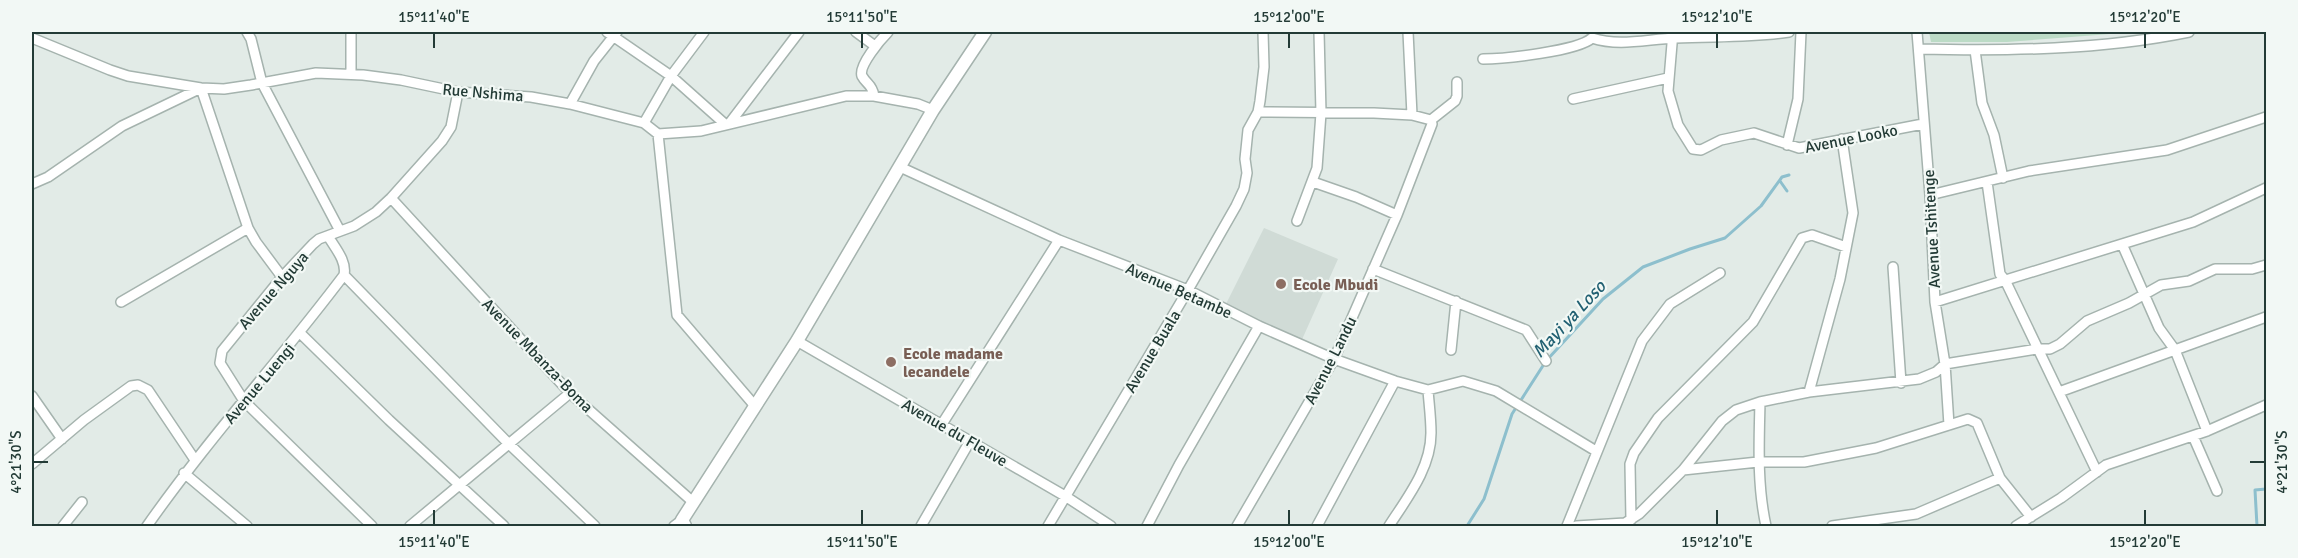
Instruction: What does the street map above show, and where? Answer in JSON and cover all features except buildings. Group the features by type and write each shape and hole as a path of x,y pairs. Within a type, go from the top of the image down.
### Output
{"street":[{"path":"247,32 251,39 262,83 340,231"},
{"path":"351,32 351,74"},
{"path":"644,123 671,76 704,32"},
{"path":"728,125 799,32"},
{"path":"856,32 875,46"},
{"path":"874,96 873,88 862,76 862,71 875,46 888,32"},
{"path":"680,524 797,341 933,110 985,32"},
{"name":"Avenue Buala","path":"1048,526 1188,290 1244,189 1247,173 1245,159 1248,130 1258,112 1264,67 1263,32"},
{"path":"1297,221 1317,168 1321,113 1319,32"},
{"path":"1408,32 1412,115"},
{"path":"1483,59 1500,59 1579,46 1592,35 1606,42 1640,43 1673,35 1789,32"},
{"path":"1787,145 1798,99 1801,32"},
{"name":"Avenue Tshitenge","path":"1917,32 1930,195 1935,302 1945,363 1949,425"},
{"path":"2098,32 2100,43"},
{"path":"1919,49 2014,50 2164,37 2189,32"},
{"path":"570,104 612,33 671,76 728,125"},
{"name":"Avenue Looko","path":"1673,35 1668,91 1678,125 1693,149 1701,150 1721,140 1754,133 1799,148 1923,124"},
{"name":"Rue Nshima","path":"32,38 100,67 128,76 201,88 224,89 316,73 351,74 401,80 458,92 531,97 570,104 644,123 658,134"},
{"path":"1975,50 1982,103 1994,135 2003,178"},
{"path":"1573,99 1668,78"},
{"path":"1258,112 1412,115 1431,120 1455,101 1457,82"},
{"path":"32,184 48,177 122,126 201,88 248,228 282,277"},
{"name":"Avenue Nguya","path":"244,401 219,363 219,357 282,277 313,244 376,212 391,198 442,141 451,126 458,92"},
{"path":"755,406 677,315 658,134 701,131 846,96 874,96 918,104 933,110"},
{"path":"1930,195 2029,171 2167,150 2266,117"},
{"name":"Avenue Landu","path":"1237,526 1334,359 1397,215 1432,124 1431,120"},
{"path":"1809,392 1840,279 1853,213 1842,139"},
{"name":"Avenue Betambe","path":"900,167 1059,240 1188,290 1259,326 1334,359 1428,390 1463,381 1496,391 1596,451"},
{"path":"1313,182 1397,215"},
{"path":"1988,182 2000,274 2005,280 2097,472"},
{"path":"1935,302 2193,222 2266,188"},
{"name":"Avenue Mbanza-Boma","path":"391,198 570,393 693,502"},
{"path":"121,302 248,228"},
{"path":"1631,520 1630,464 1634,453 1658,418 1753,322 1802,238 1812,235 1846,247"},
{"path":"328,236 346,268 344,275 508,443 596,526"},
{"path":"942,424 1059,240"},
{"path":"2122,244 2159,328 2175,350 2206,431"},
{"path":"1576,526 1620,524 1631,520 1650,505 1683,470 1729,414 1760,402 1809,392 1926,378 1945,363 2050,349 2060,345 2087,321 2161,285 2189,280 2215,269 2252,269 2266,265"},
{"path":"1893,267 1901,382"},
{"path":"1373,269 1526,330 1546,361"},
{"path":"1567,526 1637,351 1646,335 1670,304 1720,273"},
{"name":"Avenue Luengi","path":"147,526 184,473 300,333 344,275"},
{"path":"1451,350 1456,301"},
{"path":"2059,392 2266,317"},
{"path":"1147,526 1179,465 1259,326"},
{"path":"300,333 504,526"},
{"name":"Avenue du Fleuve","path":"797,341 1065,496 1111,526"},
{"path":"1317,526 1395,381"},
{"path":"32,464 62,438 131,386 138,385 148,390 195,460"},
{"path":"1389,526 1420,476 1428,455 1431,434 1428,390"},
{"path":"410,526 570,393"},
{"path":"32,396 62,438"},
{"path":"244,401 372,526"},
{"path":"1760,402 1758,462 1760,503 1765,526"},
{"path":"2016,526 2106,465 2193,436 2266,405"},
{"path":"1683,470 1758,462 1804,462 1876,448 1968,420 1977,423 2000,478 2031,517"},
{"path":"2193,436 2217,491"},
{"path":"921,526 970,441"},
{"path":"184,473 247,526"},
{"path":"1832,526 1916,514 2000,478"},
{"path":"63,526 82,502"}],"shaded area":[{"name":"Ecole Mbudi","path":"1264,228 1338,259 1300,344 1224,308"}],"green space":[{"path":"1929,32 2136,32 2007,42 1931,42"}],"waterway":[{"name":"Mayi ya Loso","path":"1467,526 1484,499 1512,414 1546,361 1603,299 1643,267 1725,238 1761,206 1782,177 1789,175"},
{"path":"1780,181 1787,191"},
{"path":"2257,526 2255,490 2266,489"}],"place":[{"name":"Ecole Mbudi","path":"1281,284"},
{"name":"Ecole madame lecandele","path":"891,362"}]}
